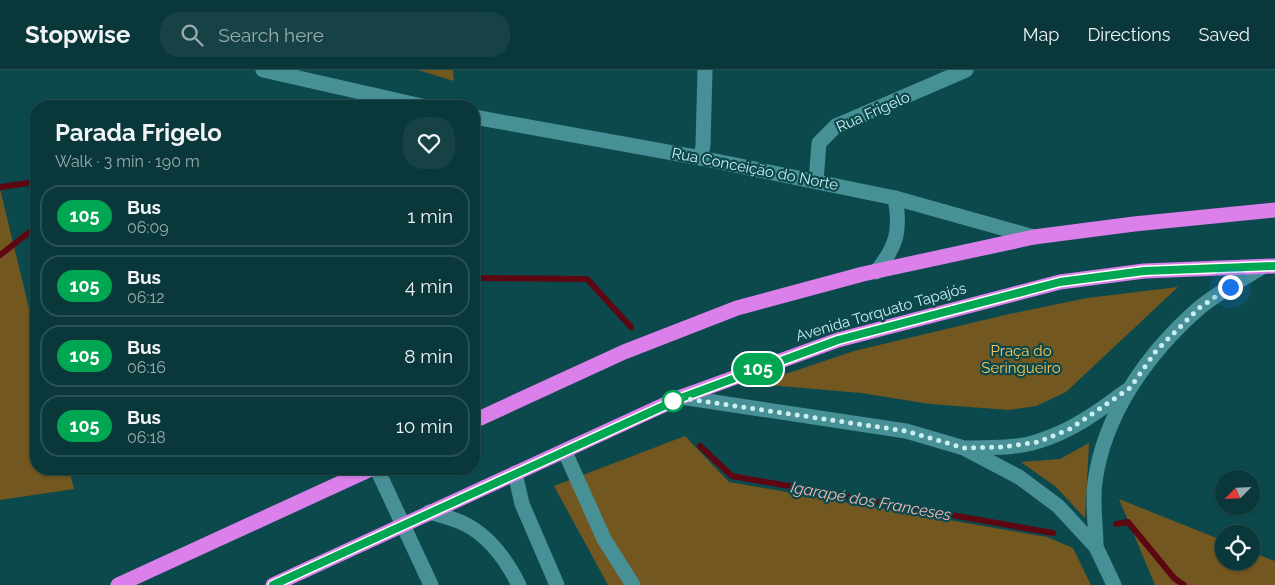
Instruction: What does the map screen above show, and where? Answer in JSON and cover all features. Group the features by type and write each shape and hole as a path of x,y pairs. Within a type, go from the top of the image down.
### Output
{"highway":[{"path":"480,418 624,352 737,308 876,272 1034,237 1134,224 1275,210"},
{"name":"Avenida Torquato Tapajós","path":"273,585 681,398 838,340 1060,282 1144,271 1268,266"},
{"path":"118,585 358,475"}],"street":[{"path":"264,70 396,100"},
{"path":"701,158 704,145 705,70"},
{"name":"Rua Frigelo","path":"816,182 819,142 836,126 966,70"},
{"name":"Rua Conceição do Norte","path":"480,118 701,158 895,198 1034,237"},
{"path":"876,272 895,245 898,228 895,198"},
{"path":"1096,547 1095,483 1106,434 1130,388 1156,351 1199,308 1268,266"},
{"path":"964,448 1003,447 1038,442 1070,429 1130,388"},
{"path":"681,398 906,431 964,448 1019,478 1058,506 1096,547 1114,585"},
{"path":"565,452 604,539 633,585"},
{"path":"515,473 522,504 557,585"},
{"path":"380,475 431,585"},
{"path":"429,512 463,523 486,539 505,560 520,585"}],"green space":[{"path":"418,70 453,70 454,81"},
{"path":"0,189 30,312 30,475 70,475 74,489 0,500"},
{"name":"Praça do Seringueiro","path":"1178,287 1066,392 1036,406 1009,410 930,404 861,393 756,384 854,351 1005,315 1087,298"},
{"path":"685,436 729,482 1047,537 1073,548 1091,585 608,585 554,486"},
{"path":"1089,443 1085,518 1056,487 1021,462 1060,459"},
{"path":"1119,499 1215,537 1215,570 1260,570 1260,555 1275,561 1275,585 1155,585"}],"waterway":[{"path":"0,187 30,183"},
{"path":"0,255 30,232"},
{"name":"Igarapé dos Franceses","path":"480,278 587,279 631,327"},
{"name":"Igarapé dos Franceses","path":"700,446 732,476 1053,533"},
{"name":"Igarapé dos Franceses","path":"1116,524 1128,522 1174,578 1184,585"}],"bus line":[{"name":"105","path":"273,585 681,398 838,340 982,300 1060,282 1144,271 1275,266"}],"route":[{"path":"673,401 681,398 844,420 906,431 964,448 1003,447 1038,442 1070,429 1098,412 1130,388 1156,351 1199,308 1230,287"}]}
